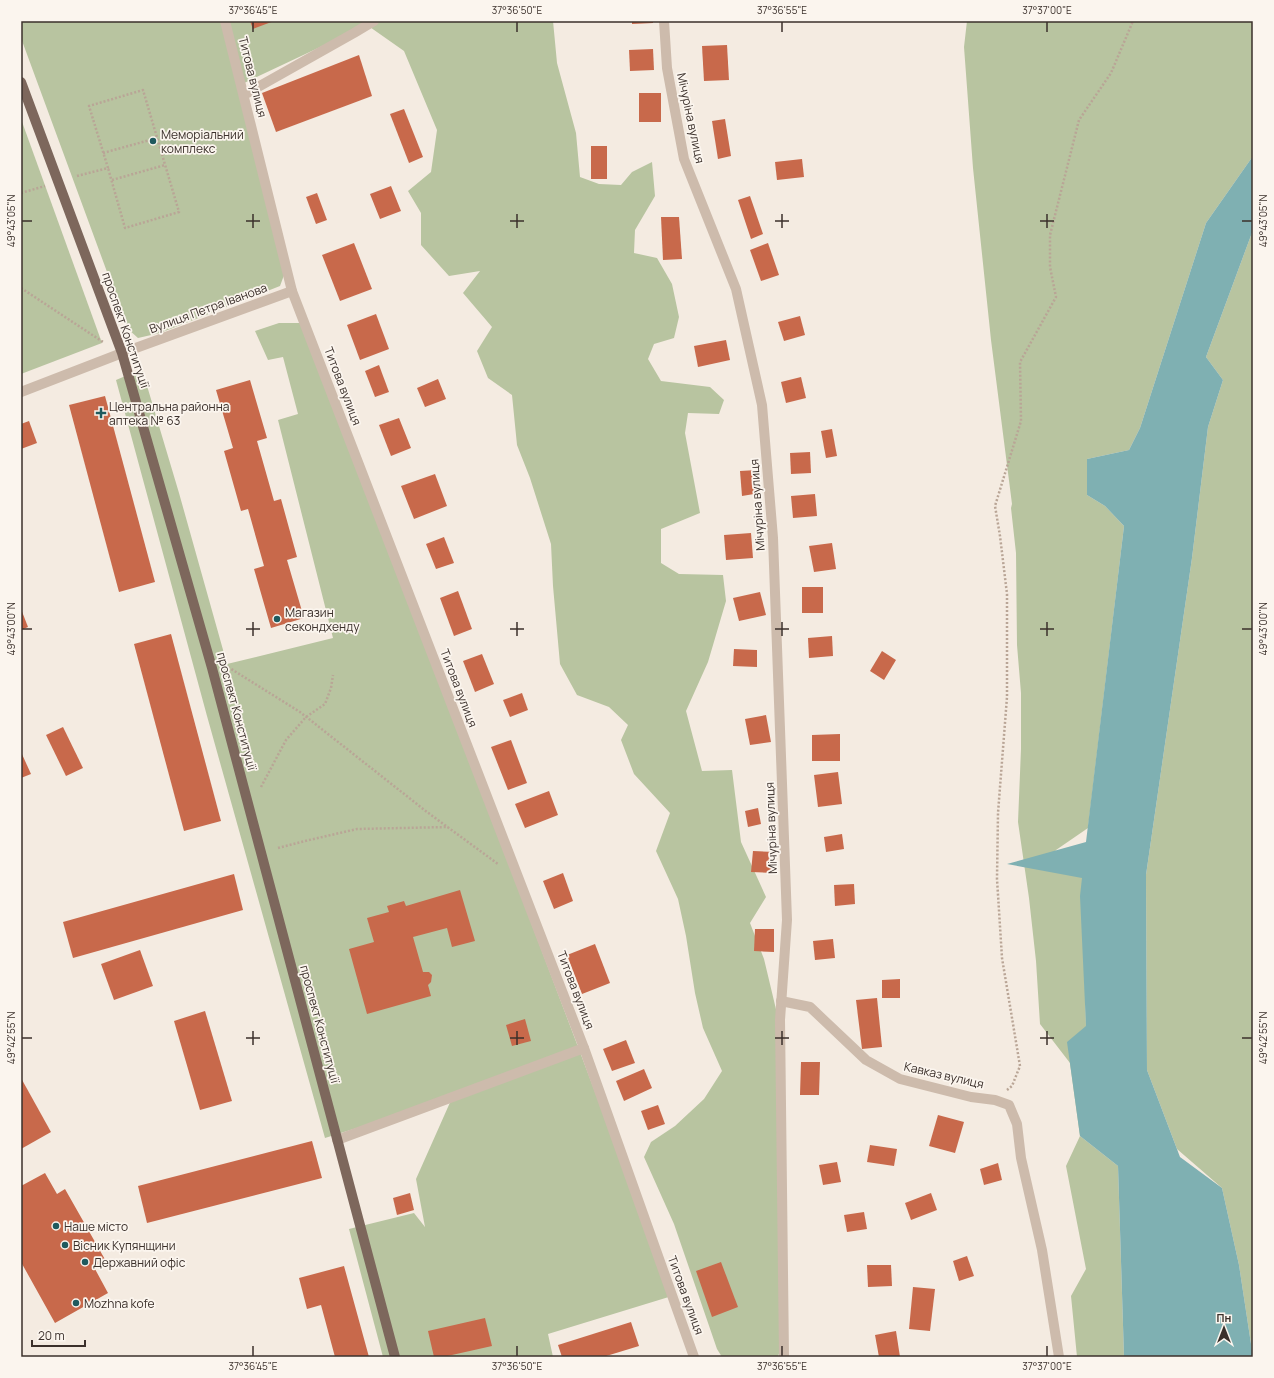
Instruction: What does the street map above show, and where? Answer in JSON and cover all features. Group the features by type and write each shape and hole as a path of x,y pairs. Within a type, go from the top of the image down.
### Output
{"main road":[{"name":"проспект Конституції","path":"21,82 122,353 212,668 395,1357"}],"street":[{"name":"Титова вулиця","path":"226,21 292,291 584,1048 694,1357"},
{"path":"244,95 354,34 374,21"},
{"name":"Мічуріна вулиця","path":"664,21 667,68 684,159 736,290 762,405 773,538 787,920 782,1001"},
{"name":"Вулиця Петра Іванова","path":"21,392 122,353 292,291"},
{"path":"782,1001 780,1034 784,1357"},
{"name":"Кавказ вулиця","path":"782,1001 810,1007 866,1060 900,1079 971,1097 995,1100 1009,1106 1017,1124 1021,1158 1042,1250 1059,1357"},
{"path":"337,1140 584,1048"}],"path":[{"path":"995,1100 1012,1086 1020,1066 1002,958 997,879 998,813 1007,697 1007,594 995,506 1022,421 1020,362 1056,297 1050,267 1050,235 1079,120 1111,73 1133,21"},
{"path":"143,90 179,212 126,228 103,152 89,106 143,90"},
{"path":"103,152 157,138"},
{"path":"112,180 165,165"},
{"path":"77,176 108,168"},
{"path":"21,193 45,186"},
{"path":"21,288 104,343"},
{"path":"228,667 306,717 448,827 500,865"},
{"path":"261,787 286,740 306,717 325,704 331,688 333,675"},
{"path":"278,848 357,829 448,827"}],"green space":[{"path":"21,21 553,21 557,63 576,133 580,177 599,184 621,185 632,172 652,162 655,196 635,230 634,253 657,258 672,284 679,317 674,338 654,344 648,359 661,381 710,387 724,400 719,414 688,413 685,433 700,513 661,529 661,563 679,574 723,575 726,601 708,662 686,711 702,771 732,770 741,842 766,897 750,923 764,959 780,1026 780,1350 778,1357 722,1357 717,1349 674,1224 644,1157 651,1142 675,1126 704,1099 722,1071 703,1028 678,899 656,851 670,813 634,774 621,740 628,725 609,707 577,695 560,664 551,544 530,478 517,445 512,395 488,378 477,351 492,327 463,293 480,271 449,276 421,245 421,213 408,191 431,172 437,130 404,51 367,25 242,84 287,267 280,286 160,333 138,338 128,329 21,38"},
{"path":"967,21 1253,21 1253,156 1206,223 1140,428 1129,450 1087,459 1087,495 1105,506 1124,526 1088,828 1056,850 1048,863 1082,877 1086,1026 1080,1136 1070,1063 1040,1024 1036,961 1018,822 1021,749 1021,693 1017,645 1016,553 1011,508 1012,504 991,340 973,168 964,47"},
{"path":"21,119 102,343 21,374"},
{"path":"1253,230 1253,1357 1239,1265 1222,1188 1177,1149 1147,1070 1146,875 1192,558 1208,427 1223,380 1206,357"},
{"path":"279,323 305,323 672,1296 548,1334 553,1357 383,1357 349,1229 414,1213 425,1227 416,1179 452,1098 325,1138 207,716 116,380 142,369 179,493 227,664 333,638 278,420 298,414 283,357 268,360 255,331"},
{"path":"1080,1136 1118,1166 1124,1357 1077,1357 1071,1296 1086,1269 1066,1166"}],"water":[{"path":"1253,156 1253,230 1206,357 1223,380 1208,427 1192,558 1146,875 1147,1070 1180,1157 1222,1188 1239,1265 1253,1357 1124,1357 1118,1166 1080,1136 1067,1042 1086,1026 1080,896 1082,878 1007,864 1086,842 1124,526 1105,506 1087,495 1087,459 1129,450 1140,428 1206,223"}],"building":[{"path":"250,21 274,21 253,29"},
{"path":"632,21 653,21 653,23 632,24"},
{"path":"727,45 729,80 704,81 702,46"},
{"path":"653,49 654,70 630,71 629,50"},
{"path":"359,55 372,96 276,132 262,93"},
{"path":"639,93 661,93 661,122 639,122"},
{"path":"404,109 423,157 409,163 390,114"},
{"path":"725,119 731,156 718,159 712,121"},
{"path":"591,146 607,146 607,179 591,179"},
{"path":"802,159 804,177 777,180 775,162"},
{"path":"391,186 401,211 380,219 370,194"},
{"path":"317,193 327,220 316,224 306,197"},
{"path":"750,196 763,234 751,239 738,200"},
{"path":"661,217 679,217 682,259 663,260"},
{"path":"354,243 372,289 340,301 322,255"},
{"path":"768,243 779,275 761,281 750,250"},
{"path":"376,314 389,349 360,360 347,325"},
{"path":"800,316 805,335 784,341 778,322"},
{"path":"726,340 730,360 698,367 694,346"},
{"path":"379,365 389,392 375,397 365,371"},
{"path":"801,377 806,398 786,403 781,382"},
{"path":"438,379 446,399 425,407 417,388"},
{"path":"250,380 267,438 257,441 274,501 281,499 297,557 287,560 304,618 271,628 254,569 264,566 248,509 241,511 224,451 233,448 216,390"},
{"path":"105,396 155,582 119,592 69,405"},
{"path":"399,418 411,448 391,456 379,425"},
{"path":"29,421 37,443 21,449 21,424"},
{"path":"832,429 837,456 826,458 821,431"},
{"path":"810,452 811,473 791,474 790,453"},
{"path":"757,470 760,493 742,496 740,471"},
{"path":"435,474 447,506 414,519 401,486"},
{"path":"815,494 817,516 793,518 791,496"},
{"path":"751,533 753,558 726,560 724,535"},
{"path":"444,537 454,563 436,569 426,544"},
{"path":"832,543 836,569 814,572 809,546"},
{"path":"802,587 823,587 823,613 802,613"},
{"path":"458,591 472,629 454,636 440,598"},
{"path":"760,592 766,615 739,621 733,598"},
{"path":"21,609 28,627 21,630"},
{"path":"171,634 221,821 184,831 134,644"},
{"path":"832,636 833,656 809,658 808,638"},
{"path":"734,649 757,650 757,667 733,666"},
{"path":"882,651 896,660 884,680 870,671"},
{"path":"482,654 494,684 475,692 463,661"},
{"path":"522,693 528,710 510,717 503,700"},
{"path":"766,715 771,742 750,745 745,719"},
{"path":"63,727 83,768 66,776 46,735"},
{"path":"840,734 840,761 812,761 812,735"},
{"path":"511,740 527,783 508,790 491,747"},
{"path":"21,752 31,774 21,778"},
{"path":"838,772 842,804 818,807 814,775"},
{"path":"549,791 558,815 525,828 515,804"},
{"path":"758,808 761,824 748,827 745,811"},
{"path":"842,834 844,849 826,852 824,837"},
{"path":"753,851 775,852 773,873 751,872"},
{"path":"563,873 573,901 554,909 543,881"},
{"path":"234,874 243,910 73,958 63,922"},
{"path":"854,884 855,904 835,906 834,885"},
{"path":"460,890 475,941 452,947 447,928 413,937 423,972 429,972 432,975 431,982 428,985 431,996 367,1014 349,949 374,942 367,918 389,912 387,906 404,901 406,906"},
{"path":"755,929 774,929 774,952 754,951"},
{"path":"833,939 835,958 815,960 813,941"},
{"path":"595,944 610,983 582,994 567,955"},
{"path":"140,950 153,986 114,1000 101,964"},
{"path":"900,979 900,998 882,998 882,980"},
{"path":"877,998 882,1047 862,1049 856,1000"},
{"path":"205,1011 232,1101 200,1110 174,1021"},
{"path":"525,1019 531,1041 512,1046 506,1025"},
{"path":"626,1040 635,1063 612,1071 603,1049"},
{"path":"801,1062 820,1062 819,1095 800,1095"},
{"path":"644,1069 652,1088 624,1101 616,1081"},
{"path":"21,1078 51,1132 21,1149"},
{"path":"658,1105 665,1124 648,1130 641,1111"},
{"path":"938,1115 964,1122 955,1153 929,1146"},
{"path":"312,1141 322,1178 147,1223 138,1186"},
{"path":"870,1145 897,1149 894,1166 867,1162"},
{"path":"837,1162 841,1182 823,1185 819,1165"},
{"path":"998,1163 1002,1180 984,1185 980,1169"},
{"path":"45,1173 57,1194 65,1189 107,1263 95,1269 108,1293 55,1323 21,1262 21,1186"},
{"path":"410,1193 414,1210 397,1215 393,1198"},
{"path":"931,1193 937,1210 911,1220 905,1203"},
{"path":"864,1212 867,1229 847,1232 844,1215"},
{"path":"967,1256 974,1276 959,1281 953,1261"},
{"path":"721,1262 738,1307 712,1317 696,1271"},
{"path":"867,1265 891,1265 892,1286 868,1287"},
{"path":"344,1266 369,1357 335,1357 321,1305 307,1309 299,1278"},
{"path":"913,1287 935,1289 930,1331 909,1329"},
{"path":"485,1318 492,1346 443,1357 434,1357 428,1331"},
{"path":"631,1322 639,1346 603,1357 562,1357 558,1345"},
{"path":"896,1331 900,1357 879,1357 875,1335"}],"place":[{"name":"Меморіальний комплекс","path":"153,141"},
{"name":"Центральна районна аптека № 63","path":"101,413"},
{"name":"Магазин секондхенду","path":"277,619"},
{"name":"Наше місто","path":"56,1226"},
{"name":"Вісник Купянщини","path":"65,1245"},
{"name":"Державний офіс","path":"85,1262"},
{"name":"Mozhna kofe","path":"76,1303"}]}
